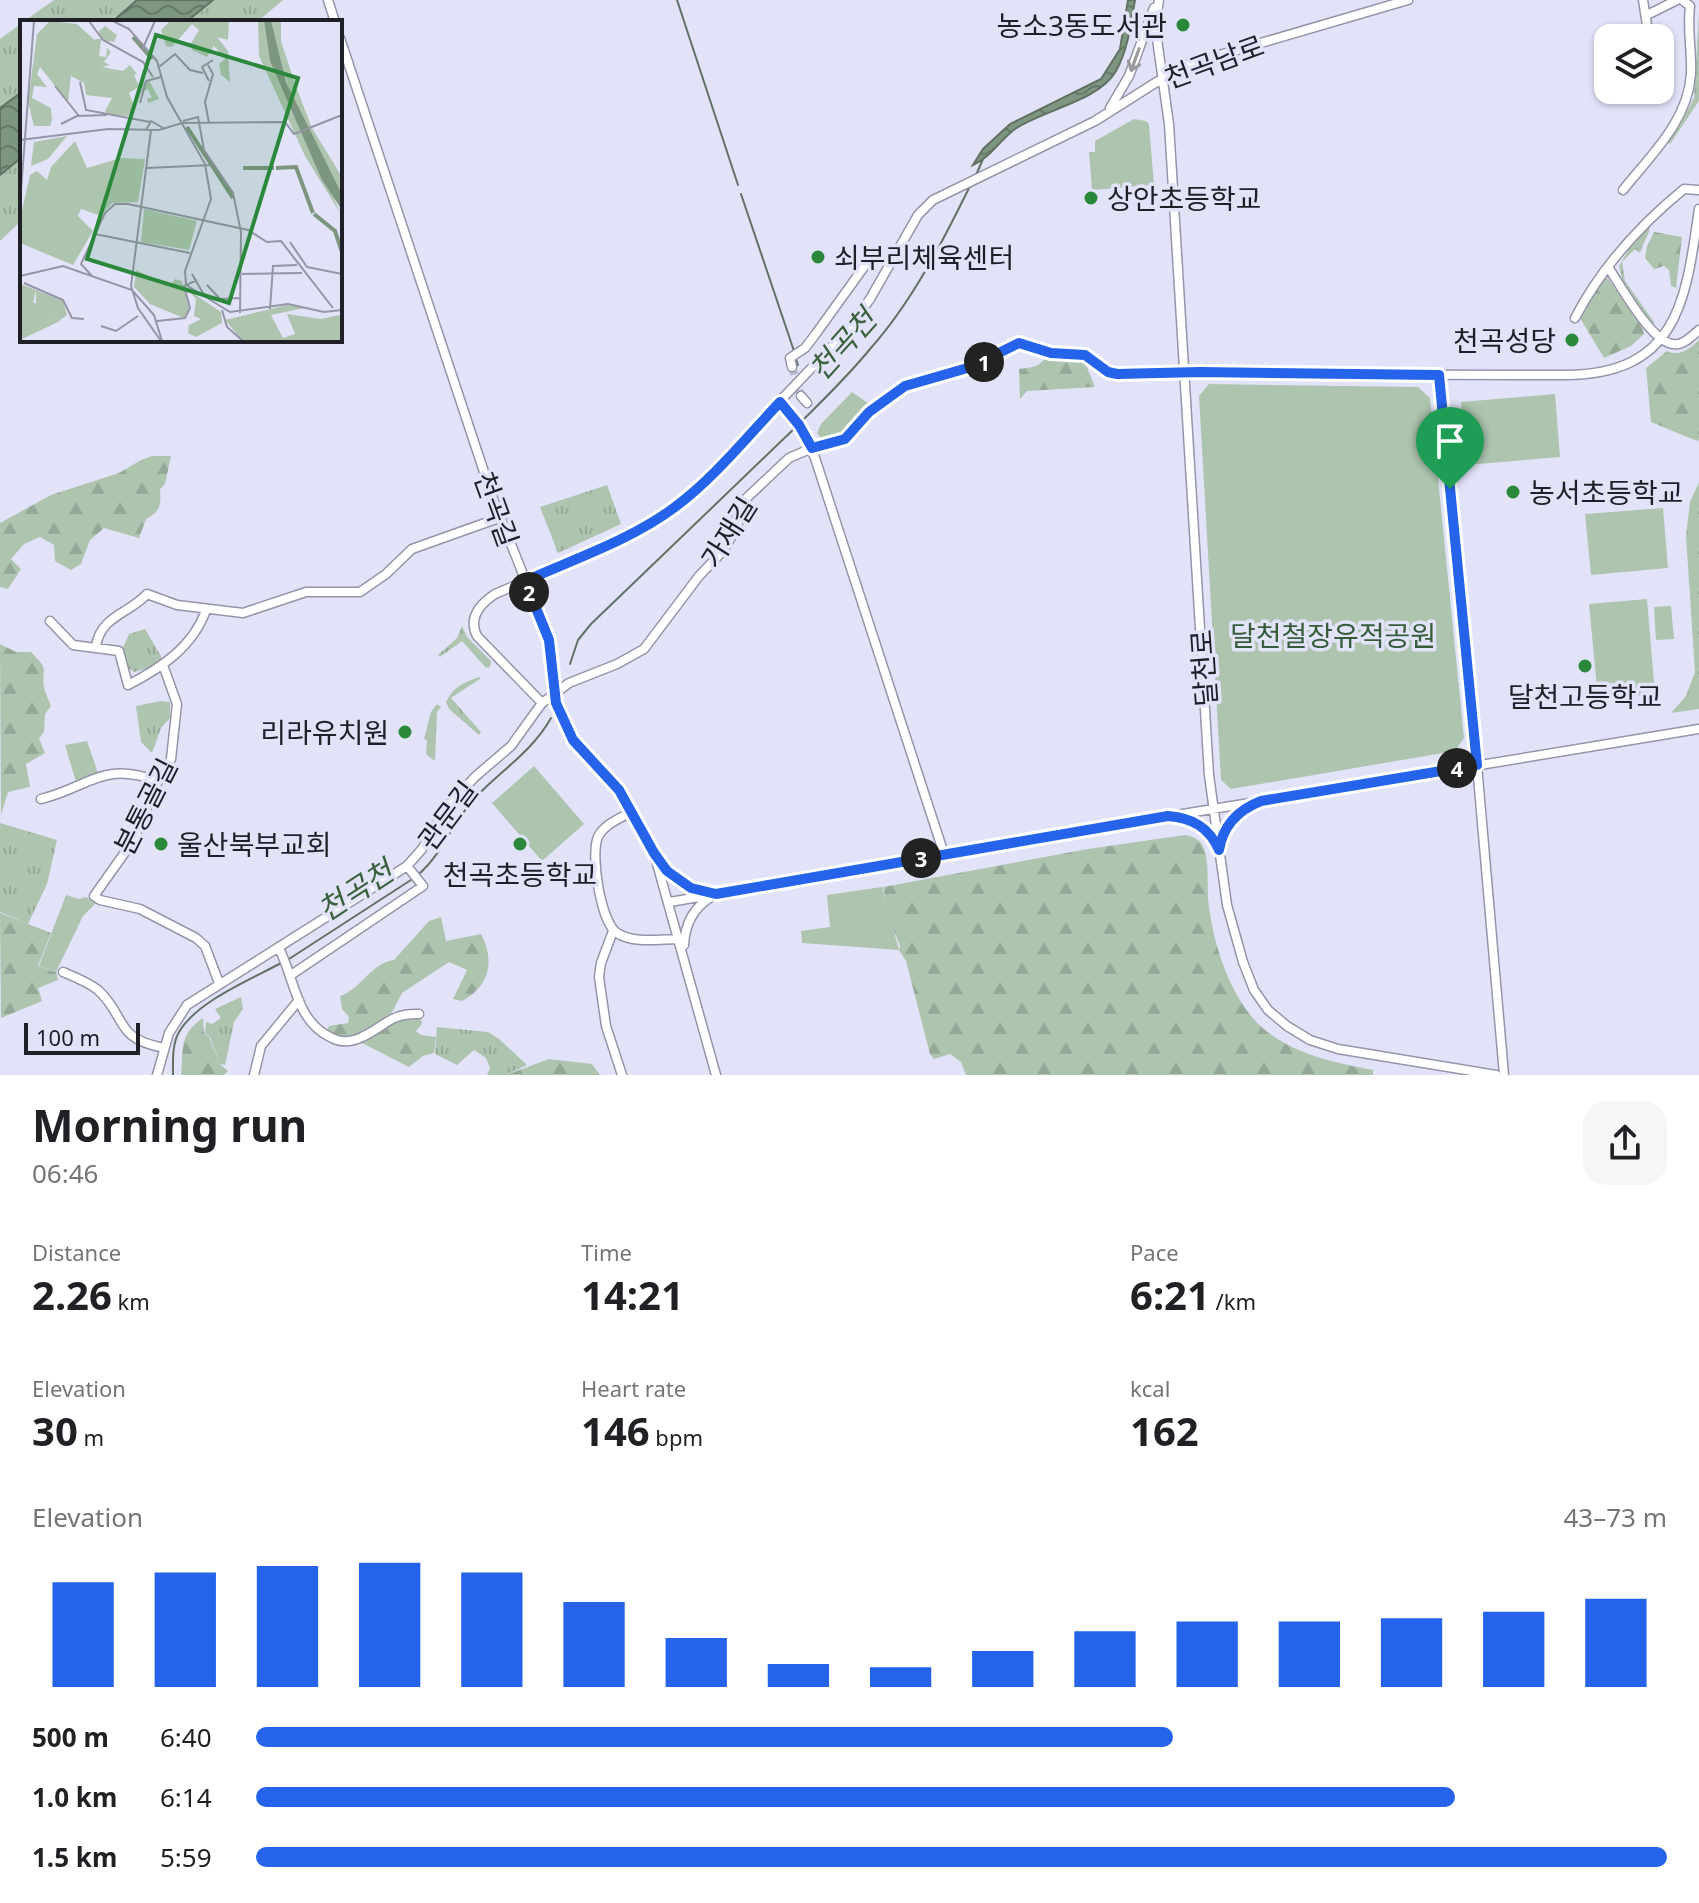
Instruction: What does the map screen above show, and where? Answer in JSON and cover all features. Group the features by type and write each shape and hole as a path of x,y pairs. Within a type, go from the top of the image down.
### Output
{"street":[{"path":"328,0 334,20"},
{"path":"1104,115 1126,84 1158,0"},
{"name":"달천로","path":"1158,0 1155,25 1164,76 1213,809 1230,921 1243,962 1260,999 1276,1018 1300,1034 1325,1046 1496,1075"},
{"name":"천곡남로","path":"780,402 861,313 918,215 933,200 1104,115 1182,66 1408,0"},
{"path":"1643,0 1648,24"},
{"path":"1623,190 1671,129 1686,101 1691,72 1690,6 1680,0 1647,15"},
{"name":"천곡길","path":"342,44 499,518 549,640 559,712 573,740 619,790 654,853"},
{"path":"1575,318 1592,286 1634,236 1686,188 1699,190"},
{"name":"가재길","path":"554,693 575,680 617,664 644,649 699,576 723,551 738,525 736,508 789,458 845,439 869,412 905,386 971,367 1019,343 1051,353 1085,355 1108,372 1117,374 1593,373 1630,361 1660,338 1676,317 1684,297 1699,209"},
{"path":"792,367 790,358 805,348 874,253"},
{"path":"1608,267 1643,320 1660,338 1676,345 1699,330"},
{"path":"1439,375 1504,1075"},
{"path":"542,703 482,642 473,628 476,613 485,601 640,528 674,508 780,402 812,448 944,854"},
{"path":"96,647 104,625 147,594 171,604 243,613 306,592 360,592 386,574 412,549 499,518"},
{"path":"50,621 73,645 119,651 128,685 163,665 183,649 206,610"},
{"name":"분통골길","path":"163,665 175,693 177,717 171,759 158,781 133,841 94,896 140,909 196,938 205,946 219,983"},
{"name":"관문길","path":"157,1075 164,1048 180,1012 219,983 281,951 408,868 450,803 511,746 542,703 554,693"},
{"path":"670,902 1699,729"},
{"path":"41,799 111,772 140,775 158,781"},
{"path":"1219,850 1222,834 1230,821 1261,801"},
{"path":"633,811 601,833 595,847 599,887 607,920 613,931 633,939 679,939"},
{"path":"1168,816 1189,819 1203,827 1219,850"},
{"path":"654,853 667,871 682,883 716,894"},
{"path":"654,853 716,1075"},
{"path":"290,973 423,886 408,868"},
{"path":"684,954 686,929 693,914 702,902 716,894"},
{"path":"613,931 599,977 606,1026 622,1075"},
{"path":"281,951 304,1013 316,1029 343,1042 363,1037 398,1014 419,1014"},
{"path":"63,972 98,991 134,1038 144,1044 164,1048"},
{"path":"254,1075 261,1046 299,1000"}],"green space":[{"path":"54,0 137,0 114,20 26,20"},
{"path":"213,0 283,0 259,20 188,20"},
{"path":"1699,13 1699,101 1670,144 1667,142 1694,98"},
{"path":"20,24 20,93 0,108 0,39"},
{"path":"1134,119 1149,124 1154,185 1092,190 1089,152 1095,152 1095,141"},
{"path":"20,159 20,222 0,241 0,175"},
{"path":"1650,225 1640,253 1635,249 1622,262 1625,281 1654,322 1653,326 1623,283 1619,266 1635,239"},
{"path":"1654,232 1682,237 1676,288 1671,286 1669,270 1664,266 1654,269 1645,258"},
{"path":"1608,278 1644,334 1631,346 1604,358 1580,318 1602,279"},
{"path":"1699,340 1697,441 1651,422 1646,368 1667,351 1680,353"},
{"path":"1046,356 1084,360 1095,387 1027,391 1020,399 1019,369 1038,365"},
{"name":"달천철장유적공원","path":"1209,384 1418,387 1430,398 1464,738 1455,751 1231,789 1221,780 1199,396"},
{"path":"852,392 868,403 867,408 841,439 826,444 817,433 821,424"},
{"path":"1555,394 1560,457 1467,465 1461,402"},
{"path":"152,456 171,456 165,484 160,489 159,507 146,519 139,538 104,528 90,540 81,564 71,570 55,561 54,545 40,537 24,544 11,559 21,569 8,589 0,587 0,523 51,495 119,473"},
{"path":"1699,482 1699,709 1671,713 1686,696 1695,672 1686,536 1690,502"},
{"path":"607,485 621,524 558,553 540,507"},
{"path":"1663,508 1668,568 1591,575 1585,514"},
{"path":"1647,599 1655,694 1598,699 1589,604"},
{"path":"1671,606 1674,639 1656,640 1654,607"},
{"path":"462,626 467,637 491,661 490,667 486,668 462,641 440,657 438,655 457,638"},
{"path":"145,629 162,658 159,665 134,672 126,666 122,650 129,634"},
{"path":"0,644 16,652 31,652 41,663 51,706 45,714 44,732 39,738 45,753 26,764 30,787 8,792 1,815"},
{"path":"479,677 451,698 481,732 479,735 449,709 446,702 452,692"},
{"path":"170,702 170,718 161,728 152,753 141,742 136,706"},
{"path":"437,704 441,707 437,712 435,761 426,754 427,740 424,739 431,712"},
{"path":"87,741 98,773 76,782 65,745"},
{"path":"534,766 584,824 542,861 492,803"},
{"path":"0,823 57,840 47,884 28,924 0,912"},
{"path":"1185,835 1198,840 1204,848 1210,915 1219,951 1233,987 1253,1018 1290,1046 1330,1061 1373,1070 1373,1075 966,1075 961,1062 950,1054 934,1059 930,1054 906,961 899,950 889,918 883,887 1088,849"},
{"path":"882,887 899,950 802,943 801,931 830,927 827,895"},
{"path":"66,895 79,899 86,897 96,903 83,916 56,972 39,966"},
{"path":"0,913 51,933 38,966 56,972 58,980 38,988 42,1001 1,1018"},
{"path":"441,917 446,941 481,934 489,963 479,988 462,1001 453,999 467,970 449,962 402,993 390,1016 362,1035 348,1039 326,1032 329,1026 348,1023 349,1017 342,1009 340,996 379,966 394,960 429,921"},
{"path":"241,997 243,1009 234,1022 225,1065 220,1064 210,1037 205,1033 206,1022 212,1024 221,1018 215,1009"},
{"path":"399,1016 421,1019 422,1024 416,1031 436,1037 434,1053 423,1056 409,1067 358,1041"},
{"path":"203,1018 204,1033 209,1037 220,1064 228,1071 224,1075 181,1075 186,1037 189,1030"},
{"path":"437,1027 488,1032 527,1065 506,1075 487,1075 490,1068 486,1058 474,1050 457,1065 435,1054"},
{"path":"549,1059 592,1064 600,1075 506,1075"}],"water":[{"path":"137,0 213,0 188,20 114,20"},
{"path":"1128,0 1135,0 1128,36 1120,63 1108,81 1084,98 1015,129 985,158 973,165 983,149 1010,124 1101,79 1120,49"},
{"path":"20,93 20,159 0,175 0,108"}],"waterway":[{"path":"677,0 738,185"},
{"name":"천곡천","path":"976,175 983,159"},
{"name":"천곡천","path":"801,422 854,368 900,311 938,249 971,184"},
{"path":"741,194 794,351"},
{"path":"796,359 798,365"},
{"name":"천곡천","path":"570,664 578,640 591,624 797,426"},
{"name":"천곡천","path":"419,874 435,857 474,799 525,751 551,718"},
{"name":"천곡천","path":"289,959 414,878"},
{"name":"천곡천","path":"173,1075 175,1042 187,1021 226,992 283,962"}],"tunnel":[{"path":"792,367 801,396"}],"place":[{"name":"농소3동도서관","path":"1183,25"},
{"name":"상안초등학교","path":"1091,198"},
{"name":"쇠부리체육센터","path":"818,257"},
{"name":"천곡성당","path":"1572,340"},
{"name":"농서초등학교","path":"1513,492"},
{"name":"달천고등학교","path":"1585,666"},
{"name":"리라유치원","path":"405,732"},
{"name":"울산북부교회","path":"161,844"},
{"name":"천곡초등학교","path":"520,844"}],"route":[{"path":"1019,343 1051,353 1085,355 1108,372 1117,374 1439,375 1450,489 1477,765 1261,801 1230,821 1222,834 1219,850 1203,827 1189,819 1168,816 716,894 699,891 667,871 619,790 573,740 563,723 554,693 549,640 525,581 640,528 674,508 780,402 799,425 812,448 829,445 852,434 869,412 899,389 971,367 1019,343"}]}
